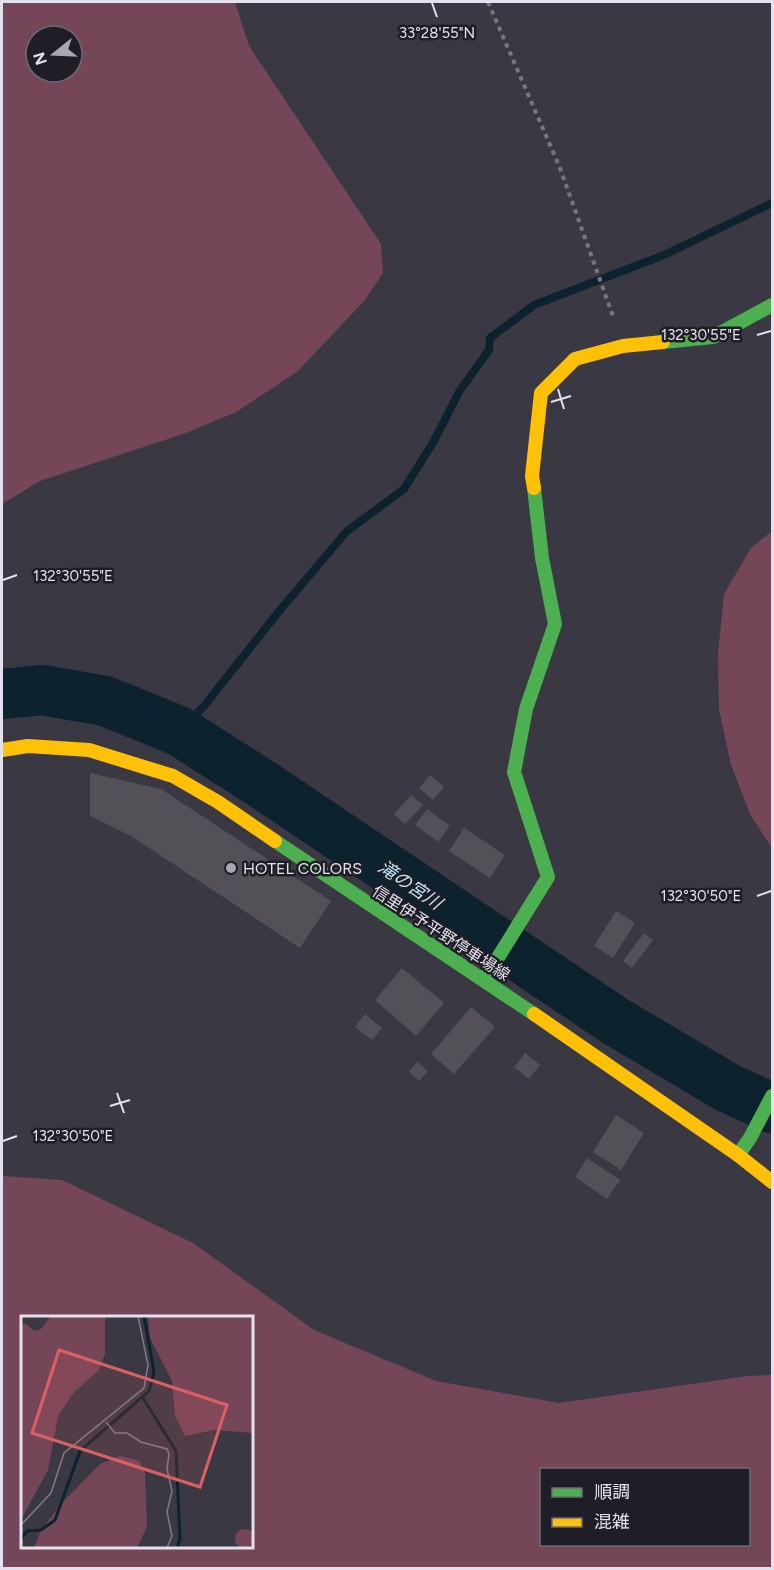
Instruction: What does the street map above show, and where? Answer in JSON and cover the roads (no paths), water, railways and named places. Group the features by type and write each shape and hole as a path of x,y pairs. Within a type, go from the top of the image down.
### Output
{"street":[{"path":"487,974 548,877 514,772 526,709 555,624 542,558 532,476 541,393 575,359 623,346 713,337 772,305"},
{"name":"信里伊予平野停車場線","path":"2,750 28,746 88,750 173,776 218,802 353,894 487,974 772,1182"},
{"path":"738,1155 750,1138 772,1096"}],"waterway":[{"path":"179,731 204,706 280,610 347,531 404,489 434,441 459,392 489,350 490,338 534,305 664,255 772,203"},
{"name":"滝の宮川","path":"2,694 42,690 105,701 179,731 265,786 615,1021 728,1088 772,1108"}],"place":[{"name":"HOTEL COLORS","path":"231,868"}]}
